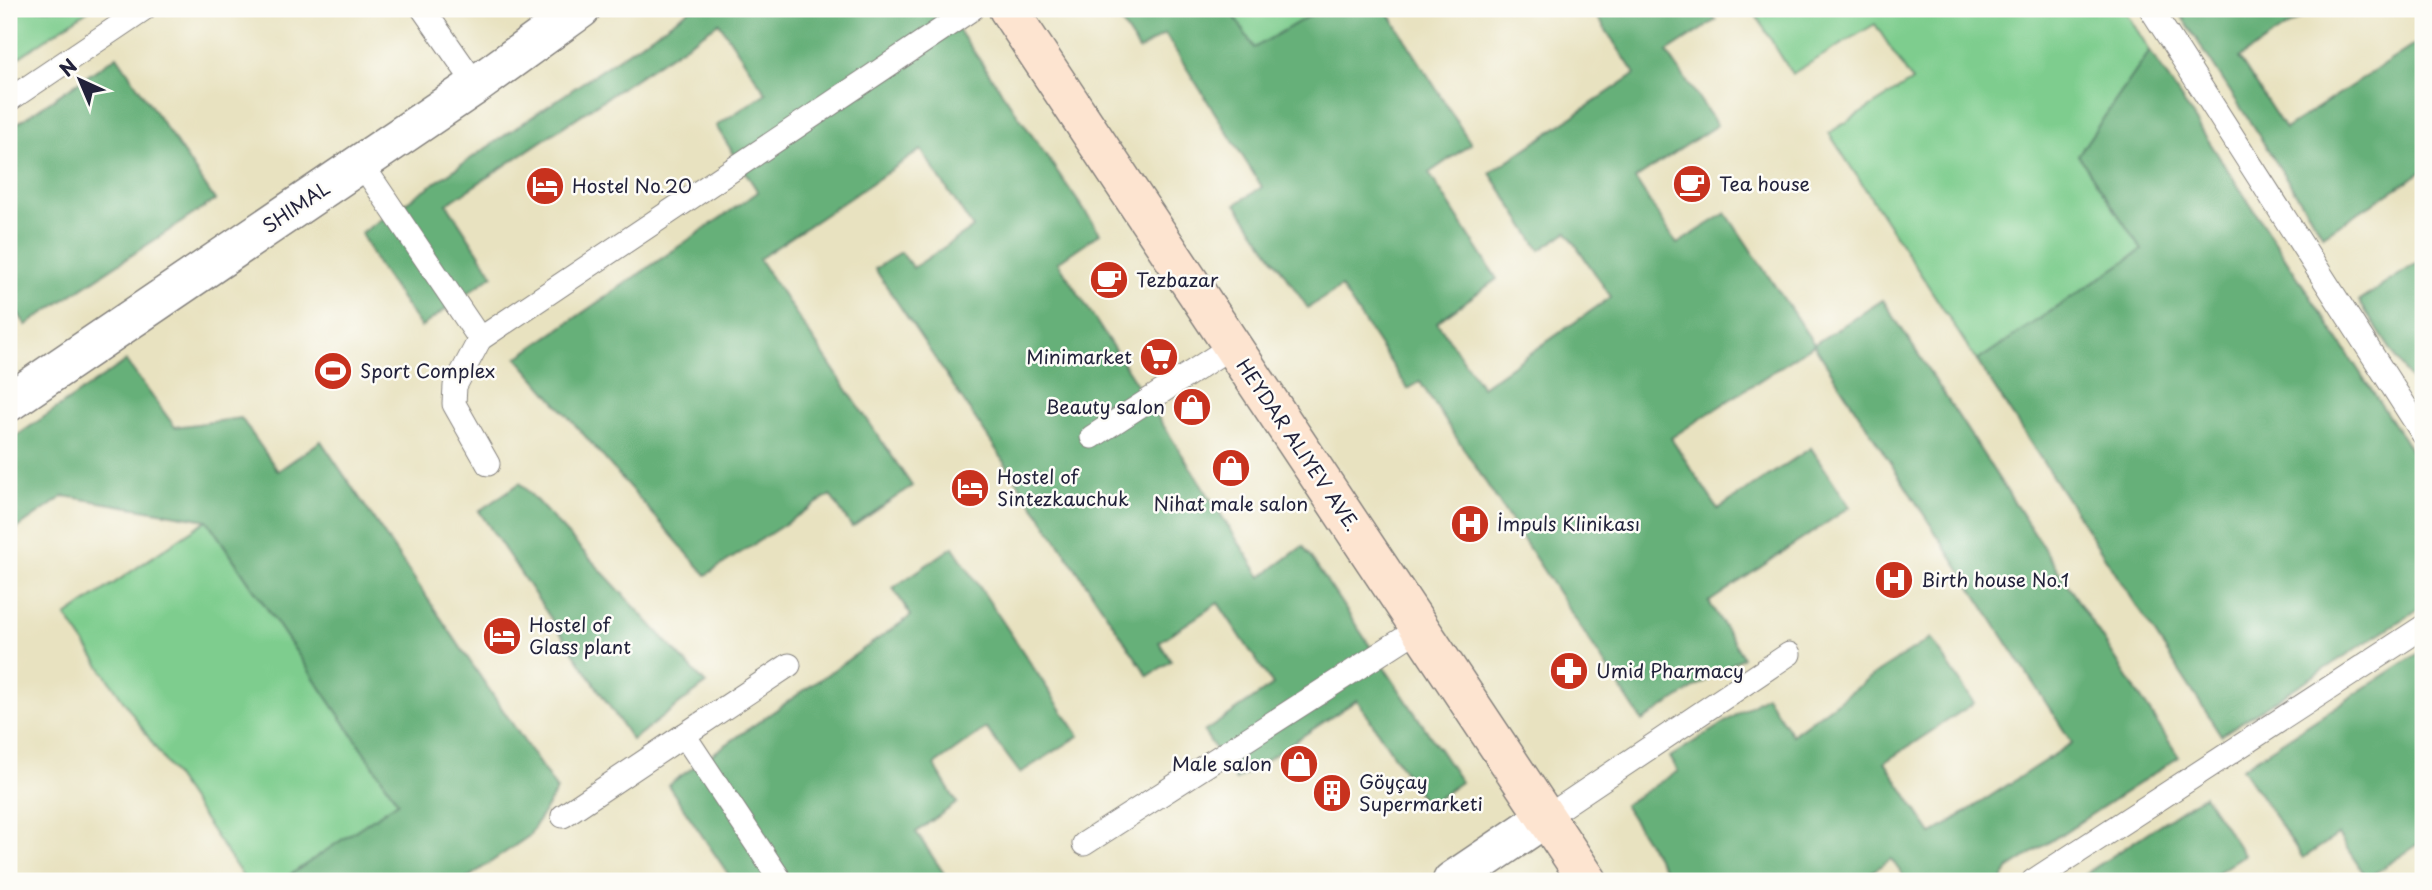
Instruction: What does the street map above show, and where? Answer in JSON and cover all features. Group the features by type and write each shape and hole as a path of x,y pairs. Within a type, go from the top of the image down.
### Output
{"main road":[{"name":"HEYDAR ALIYEV AVE.","path":"1008,9 1587,881"}],"street":[{"name":"SHIMAL","path":"9,402 476,85 581,9"},
{"path":"1452,881 1545,818"}],"lane":[{"path":"9,100 144,9"},
{"path":"423,9 476,85"},
{"path":"488,464 454,404 455,386 480,340 972,9"},
{"path":"2151,9 2423,434"},
{"path":"361,163 480,340"},
{"path":"1092,437 1232,346"},
{"path":"2033,881 2423,626"},
{"path":"1084,844 1420,628"},
{"path":"1545,818 1789,654"},
{"path":"564,816 789,665"},
{"path":"684,735 781,881"}],"green space":[{"path":"9,9 90,9 9,64"},
{"path":"691,9 944,9 1100,233 1058,262 1261,577 1303,546 1461,782 1427,806 1357,700 1236,780 1204,732 1273,685 1218,603 1159,642 1171,661 1148,676 875,269 901,252 913,268 973,228 921,150 759,259 912,486 852,527 830,495 706,575 517,358 758,192 716,126 766,93 719,23 447,204 493,275 421,327 377,264 361,233"},
{"path":"1112,9 1230,9 1254,48 1321,9 1386,9 1471,144 1429,173 1497,279 1437,322 1482,387 1611,297 1567,232 1540,250 1490,173 1635,74 1592,9 1709,9 1716,20 1667,52 1717,125 1635,179 1677,244 1726,213 1814,344 1883,300 2179,757 2008,869 2002,881 1907,881 1891,859 1858,881 1672,881 1624,805 1678,771 1670,757 1766,696 1792,735 1878,672 1931,638 1974,703 1885,762 1932,834 2072,743 1814,345 1671,438 1718,509 1811,448 1850,507 1709,602 1743,657 1642,721 1420,382 1408,389 1341,287 1308,308 1236,204 1262,187 1165,34 1139,50"},
{"path":"1230,9 1321,9 1254,48"},
{"path":"1752,9 2124,9 2150,51 2078,155 2142,250 1977,361 1829,133 1912,81 1875,24 1792,74"},
{"path":"2177,9 2314,9 2239,58 2285,129 2423,39 2423,171 2323,235"},
{"path":"2150,51 2423,469 2423,606 2221,735 1977,361 2142,250 2078,155"},
{"path":"117,56 215,200 26,325 9,300 9,129"},
{"path":"2423,259 2423,399 2359,301"},
{"path":"126,361 175,427 241,418 278,471 321,441 557,790 529,836 463,881 281,881 398,802 207,520 64,496 9,534 9,441"},
{"path":"520,483 706,684 632,740 479,511"},
{"path":"207,520 398,802 281,881 246,881 66,616"},
{"path":"953,547 1079,736 1020,773 986,728 934,765 957,803 916,832 949,881 733,881 668,785 911,616 893,588"},
{"path":"2423,650 2423,841 2367,878 2338,835 2303,858 2242,768"},
{"path":"2204,795 2244,855 2205,881 2075,881"}],"place":[{"name":"Tea house","path":"1692,184"},
{"name":"Hostel No.20","path":"545,186"},
{"name":"Tezbazar","path":"1109,280"},
{"name":"Minimarket","path":"1159,357"},
{"name":"Sport Complex","path":"333,371"},
{"name":"Beauty salon","path":"1192,407"},
{"name":"Nihat male salon","path":"1231,468"},
{"name":"Hostel of Sintezkauchuk","path":"970,488"},
{"name":"İmpuls Klinikası","path":"1470,524"},
{"name":"Birth house No.1","path":"1894,580"},
{"name":"Hostel of Glass plant","path":"502,636"},
{"name":"Umid Pharmacy","path":"1569,671"},
{"name":"Male salon","path":"1299,764"},
{"name":"Göyçay Supermarketi","path":"1332,793"}]}
